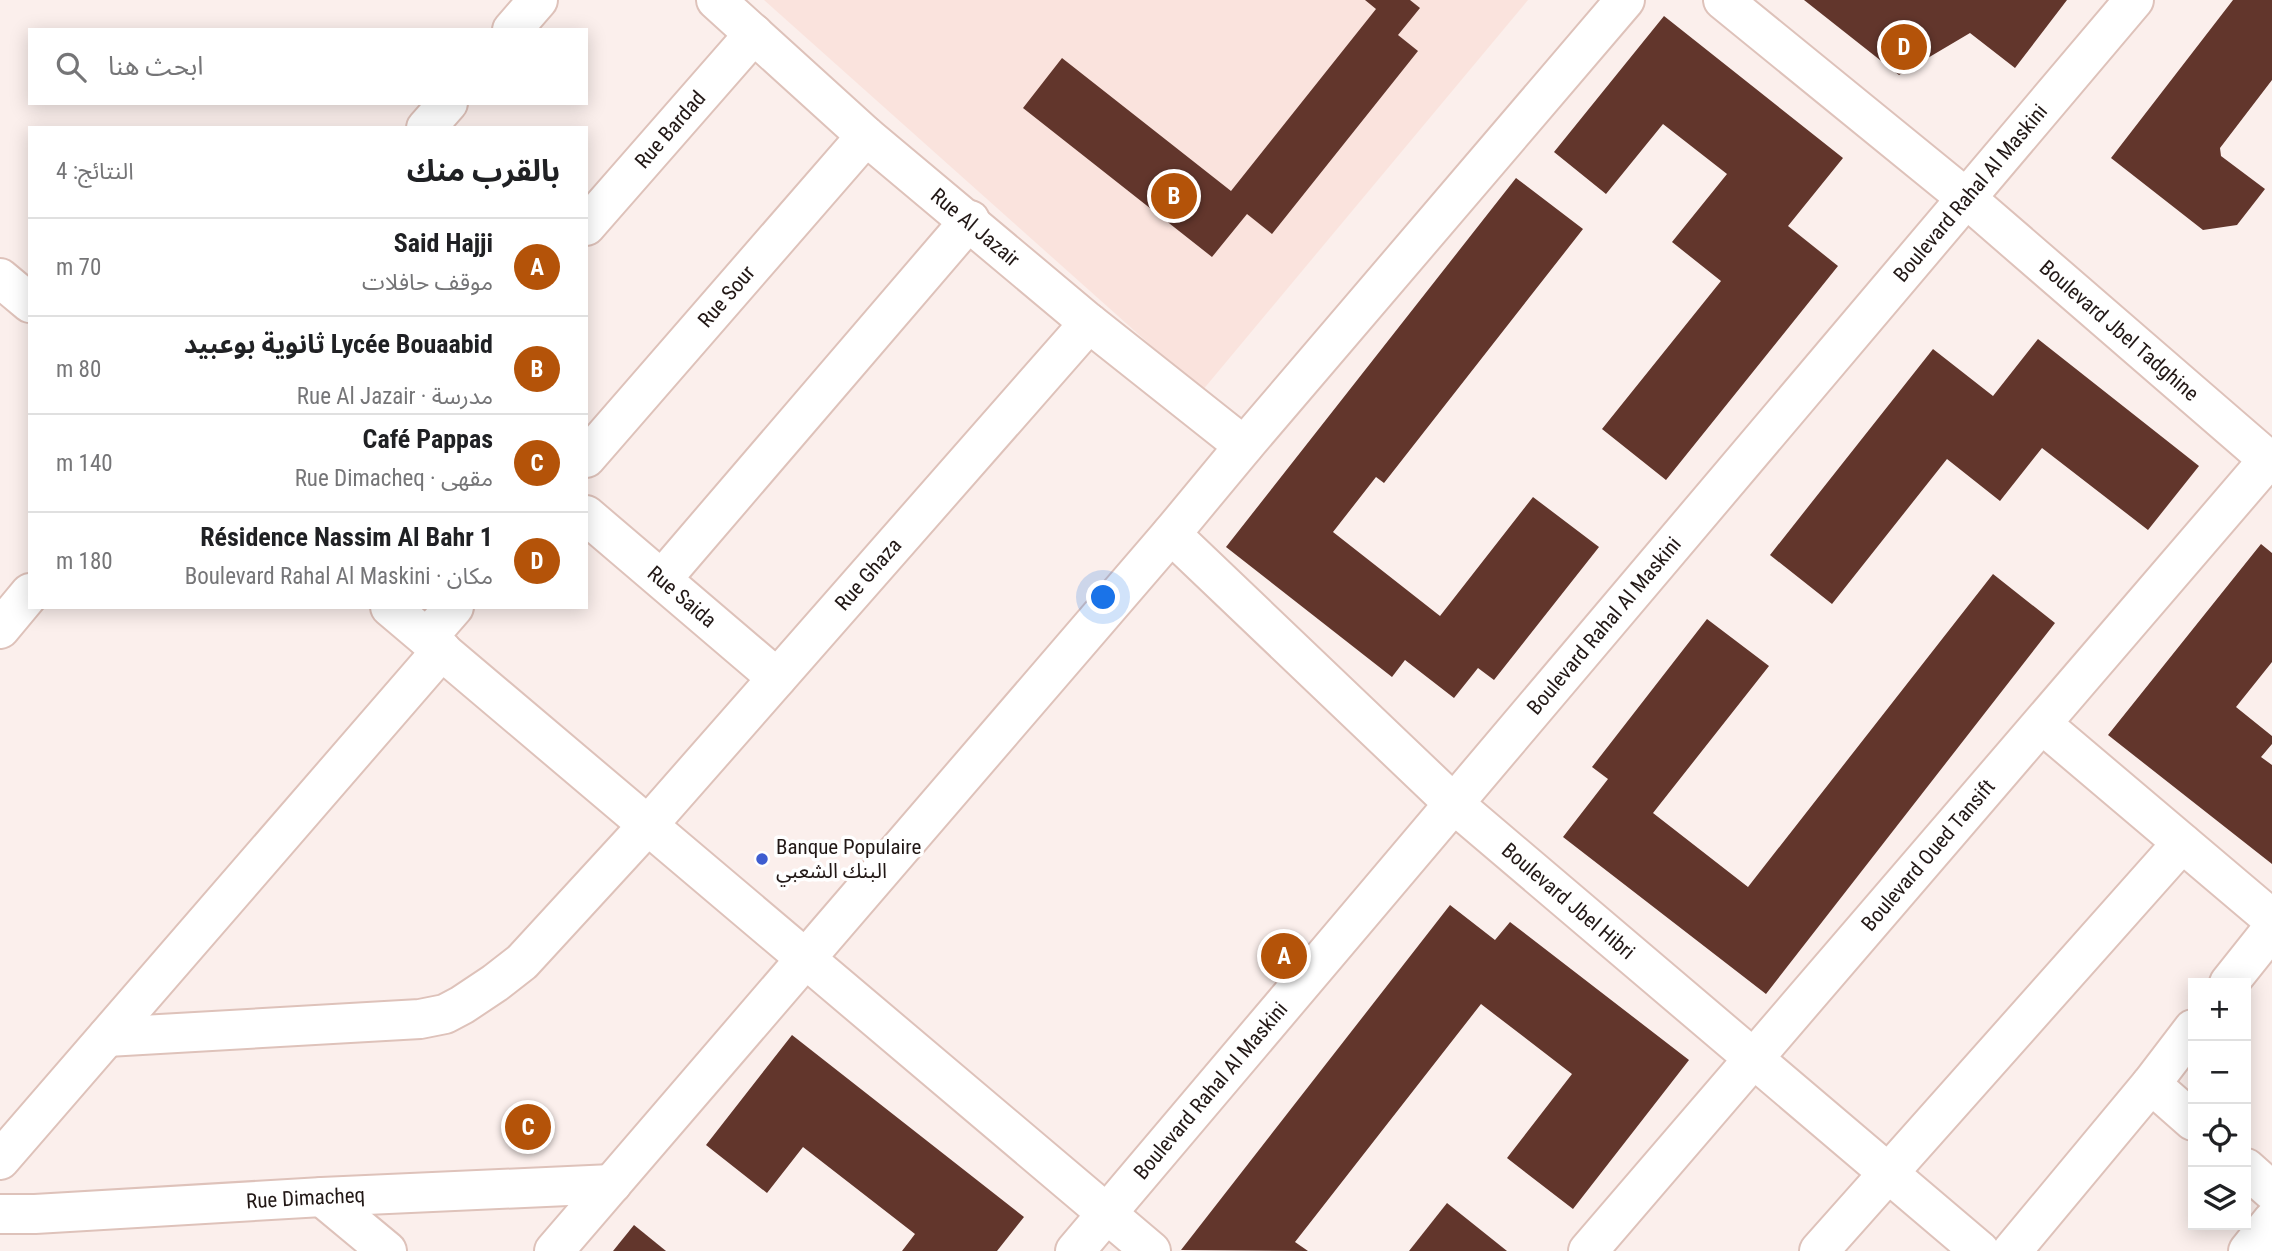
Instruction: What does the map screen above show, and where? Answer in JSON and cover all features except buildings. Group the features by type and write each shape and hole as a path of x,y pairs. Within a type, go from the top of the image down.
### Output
{"street":[{"path":"514,28 538,0"},
{"name":"Rue Al Jazair","path":"716,0 866,136 970,220 1089,323 1244,446"},
{"path":"554,1251 1171,534 1625,0"},
{"name":"Boulevard Jbel Tadghine","path":"1723,0 1966,198 2270,461"},
{"name":"Boulevard Rahal Al Maskini","path":"1075,1251 2134,0"},
{"name":"Rue Bardad","path":"588,224 754,34"},
{"path":"428,126 445,105"},
{"name":"Rue Sour","path":"588,456 866,136"},
{"path":"662,579 970,220"},
{"path":"0,278 28,301"},
{"name":"Rue Ghaza","path":"107,1037 420,1019 445,1014 495,983 522,962 648,825 1089,323"},
{"name":"Boulevard Oued Tansift","path":"1588,1251 2270,461"},
{"name":"Rue Saida","path":"588,518 777,678"},
{"name":"Boulevard Jbel Hibri","path":"1171,534 1454,804 1980,1251"},
{"path":"0,629 28,595"},
{"path":"392,609 1151,1251"},
{"path":"0,1160 107,1037 434,644 453,609"},
{"path":"2043,725 2272,919"},
{"path":"1819,1251 2182,843"},
{"path":"2233,978 2272,929"},
{"path":"2012,1251 2188,1036"},
{"path":"2151,1084 2188,1117"},
{"path":"2251,1172 2272,1191"},
{"name":"Rue Dimacheq","path":"0,1214 612,1184"},
{"path":"322,1198 387,1251"},
{"path":"2248,1251 2272,1221"}],"shaded area":[{"path":"764,0 1528,0 1202,391"}],"place":[{"name":"Résidence Nassim Al Bahr 1","path":"1904,47"},
{"name":"Lycée Bouaabid ثانوية بوعبيد","path":"1174,196"},
{"name":"Banque Populaire البنك الشعبي","path":"762,859"},
{"name":"Said Hajji","path":"1284,956"},
{"name":"Café Pappas","path":"528,1127"}]}
